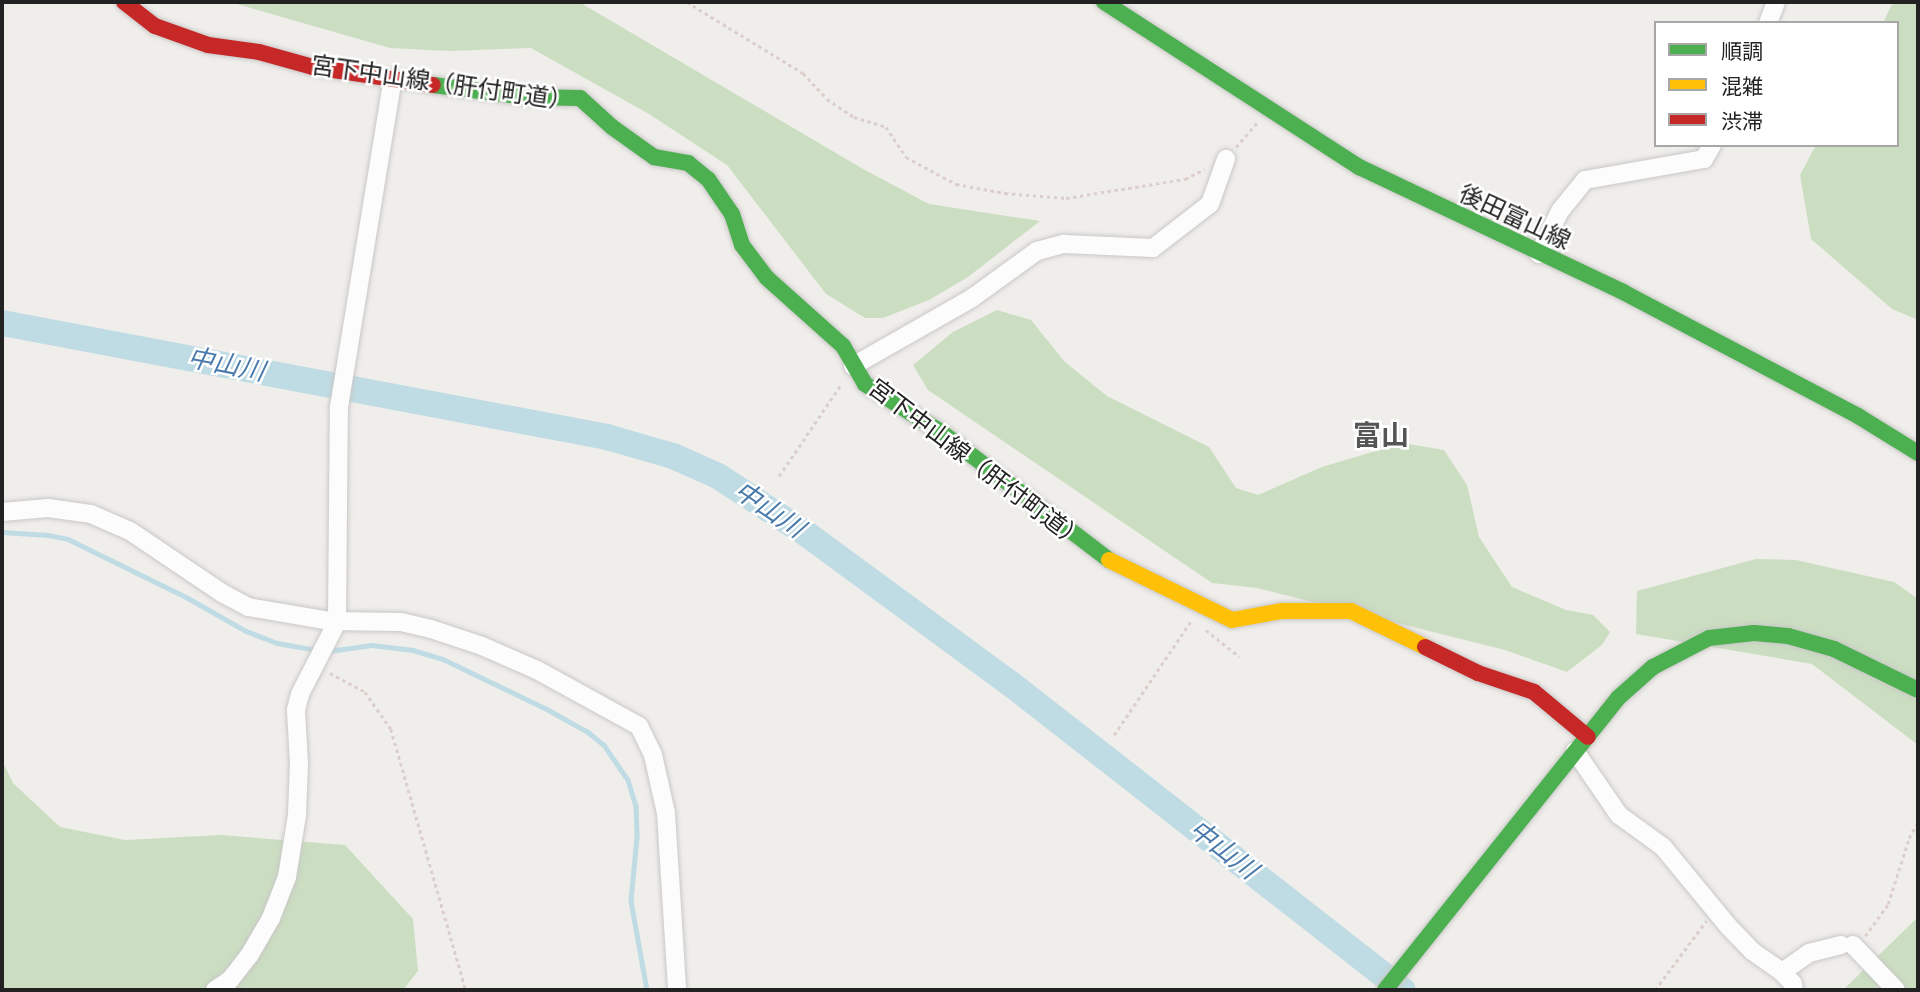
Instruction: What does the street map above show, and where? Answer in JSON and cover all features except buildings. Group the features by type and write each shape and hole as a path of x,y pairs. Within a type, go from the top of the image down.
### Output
{"street":[{"name":"宮下中山線（肝付町道）","path":"124,2 155,26 208,45 259,52 313,67 527,97 580,98 612,127 654,157 688,163 708,179 732,214 742,245 767,278 843,346 865,384 896,406 942,432 1065,531 1104,558 1162,588 1203,603 1232,620 1282,611 1351,611 1478,673 1534,692 1588,737"},
{"name":"後田富山線","path":"1104,2 1359,167 1623,292 1858,416 1918,453"},
{"path":"1769,21 1776,2"},
{"path":"215,990 230,980 249,956 271,918 287,877 297,815 299,764 296,710 300,694 337,622 339,407 345,385 393,78"},
{"path":"1539,254 1560,211 1586,180 1704,159 1711,147"},
{"path":"853,366 972,298 1037,251 1064,244 1153,248 1210,204 1226,159"},
{"path":"2,512 48,508 91,514 130,531 222,593 248,607 337,622 401,622 482,646 537,670 639,726 653,755 666,813 677,990"},
{"path":"1385,990 1618,698 1653,667 1709,638 1754,634 1788,636 1834,649 1918,690"},
{"path":"1575,751 1619,815 1662,847 1714,910 1752,951 1782,972 1793,984 1794,990"},
{"path":"1782,972 1809,953 1847,945 1896,990"}],"path":[{"path":"687,2 803,73 827,99 854,117 886,127 906,157 956,184 1005,193 1066,198 1185,178 1226,159 1269,110"},
{"path":"779,476 853,366"},
{"path":"1114,735 1192,619 1240,657"},
{"path":"315,665 365,692 391,729 408,777 447,935 466,990"},
{"path":"1847,945 1874,928 1888,904 1909,838 1918,822"},
{"path":"1656,990 1714,910"}],"green space":[{"path":"230,2 579,2 863,169 929,204 1040,221 968,277 929,300 883,318 865,318 826,294 727,165 649,114 531,48 449,51 390,48"},
{"path":"1893,2 1918,2 1918,320 1892,309 1811,239 1800,175 1815,147 1899,147 1899,21 1884,21"},
{"path":"997,310 1031,320 1065,362 1107,396 1209,447 1236,488 1258,495 1322,467 1403,443 1444,450 1467,485 1479,537 1512,587 1566,610 1593,615 1610,632 1602,645 1567,672 1505,650 1257,588 1212,583 928,390 913,365 953,332"},
{"path":"1756,559 1796,560 1894,582 1918,599 1918,745 1812,664 1636,634 1637,591"},
{"path":"2,760 13,783 60,827 125,840 221,835 345,845 413,919 418,971 403,990 2,990"},
{"path":"1918,917 1918,990 1843,990"}],"waterway":[{"name":"中山川","path":"2,323 607,437 673,456 718,476 808,535 1011,684 1403,990"},
{"path":"2,532 68,539 188,598 246,631 277,643 316,650"},
{"path":"329,651 372,645 413,650 443,659 545,708 588,732 604,745 628,780 636,806 637,837 631,901 647,990"}],"traffic: fast":[{"path":"1104,2 1359,167 1623,292 1858,416 1918,453"},
{"path":"433,85 527,97 580,98 612,127 654,157 688,163 708,179 732,214 742,245 767,278 843,346 865,384 941,432 1109,560"},
{"path":"1385,990 1618,698 1653,667 1709,638 1754,633 1788,636 1834,649 1918,690"}],"traffic: slow":[{"path":"1109,560 1232,620 1282,611 1351,611 1425,647"}],"traffic: jam":[{"path":"124,2 155,26 208,45 259,52 313,67 433,85"},
{"path":"1425,647 1478,673 1534,692 1588,737"}],"district":[{"name":"富山","path":"1381,435"}]}
